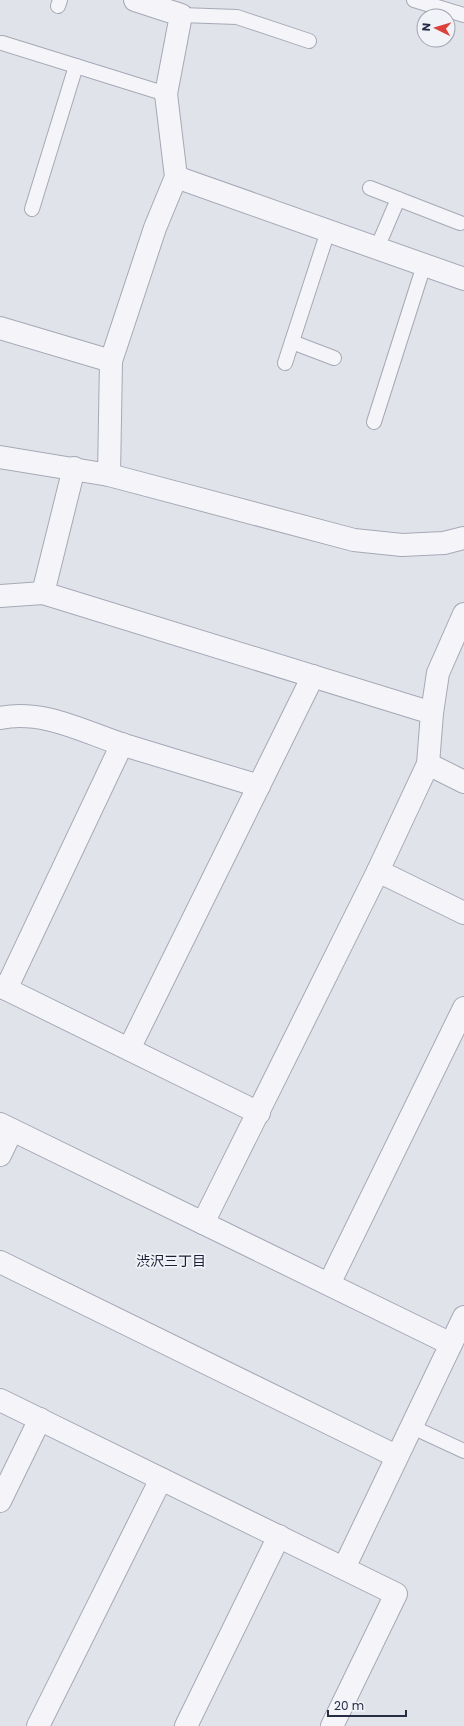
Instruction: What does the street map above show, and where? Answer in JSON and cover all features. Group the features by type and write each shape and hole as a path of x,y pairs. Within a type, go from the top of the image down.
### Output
{"street":[{"path":"109,475 111,361 155,228 176,177 166,94 180,15 135,0"},
{"path":"176,177 464,279"},
{"path":"0,328 111,361"},
{"path":"0,457 74,468 109,475 354,540 402,545 444,543 464,538"},
{"path":"43,593 74,468"},
{"path":"0,596 43,593 432,713"},
{"path":"203,1223 378,871 428,764 432,713 438,673 464,614"},
{"path":"129,1049 313,676"},
{"path":"0,718 16,715 40,717 259,786"},
{"path":"122,744 3,988 259,1113"},
{"path":"428,764 464,782"},
{"path":"378,871 464,913"},
{"path":"329,1284 464,1008"},
{"path":"0,1155 6,1127 451,1344"},
{"path":"0,1262 396,1456"},
{"path":"344,1568 410,1426 464,1316"},
{"path":"0,1400 396,1594 332,1726"},
{"path":"0,1500 40,1419"},
{"path":"38,1726 161,1479"},
{"path":"186,1726 279,1536"}],"lane":[{"path":"414,0 464,15"},
{"path":"180,15 236,17 309,41"},
{"path":"2,43 166,94"},
{"path":"32,208 76,66"},
{"path":"370,188 460,224"},
{"path":"377,248 398,199"},
{"path":"285,363 328,231"},
{"path":"374,422 424,265"},
{"path":"292,342 334,358"},
{"path":"410,1426 464,1451"}],"district":[{"name":"渋沢三丁目","path":"171,1261"}]}
